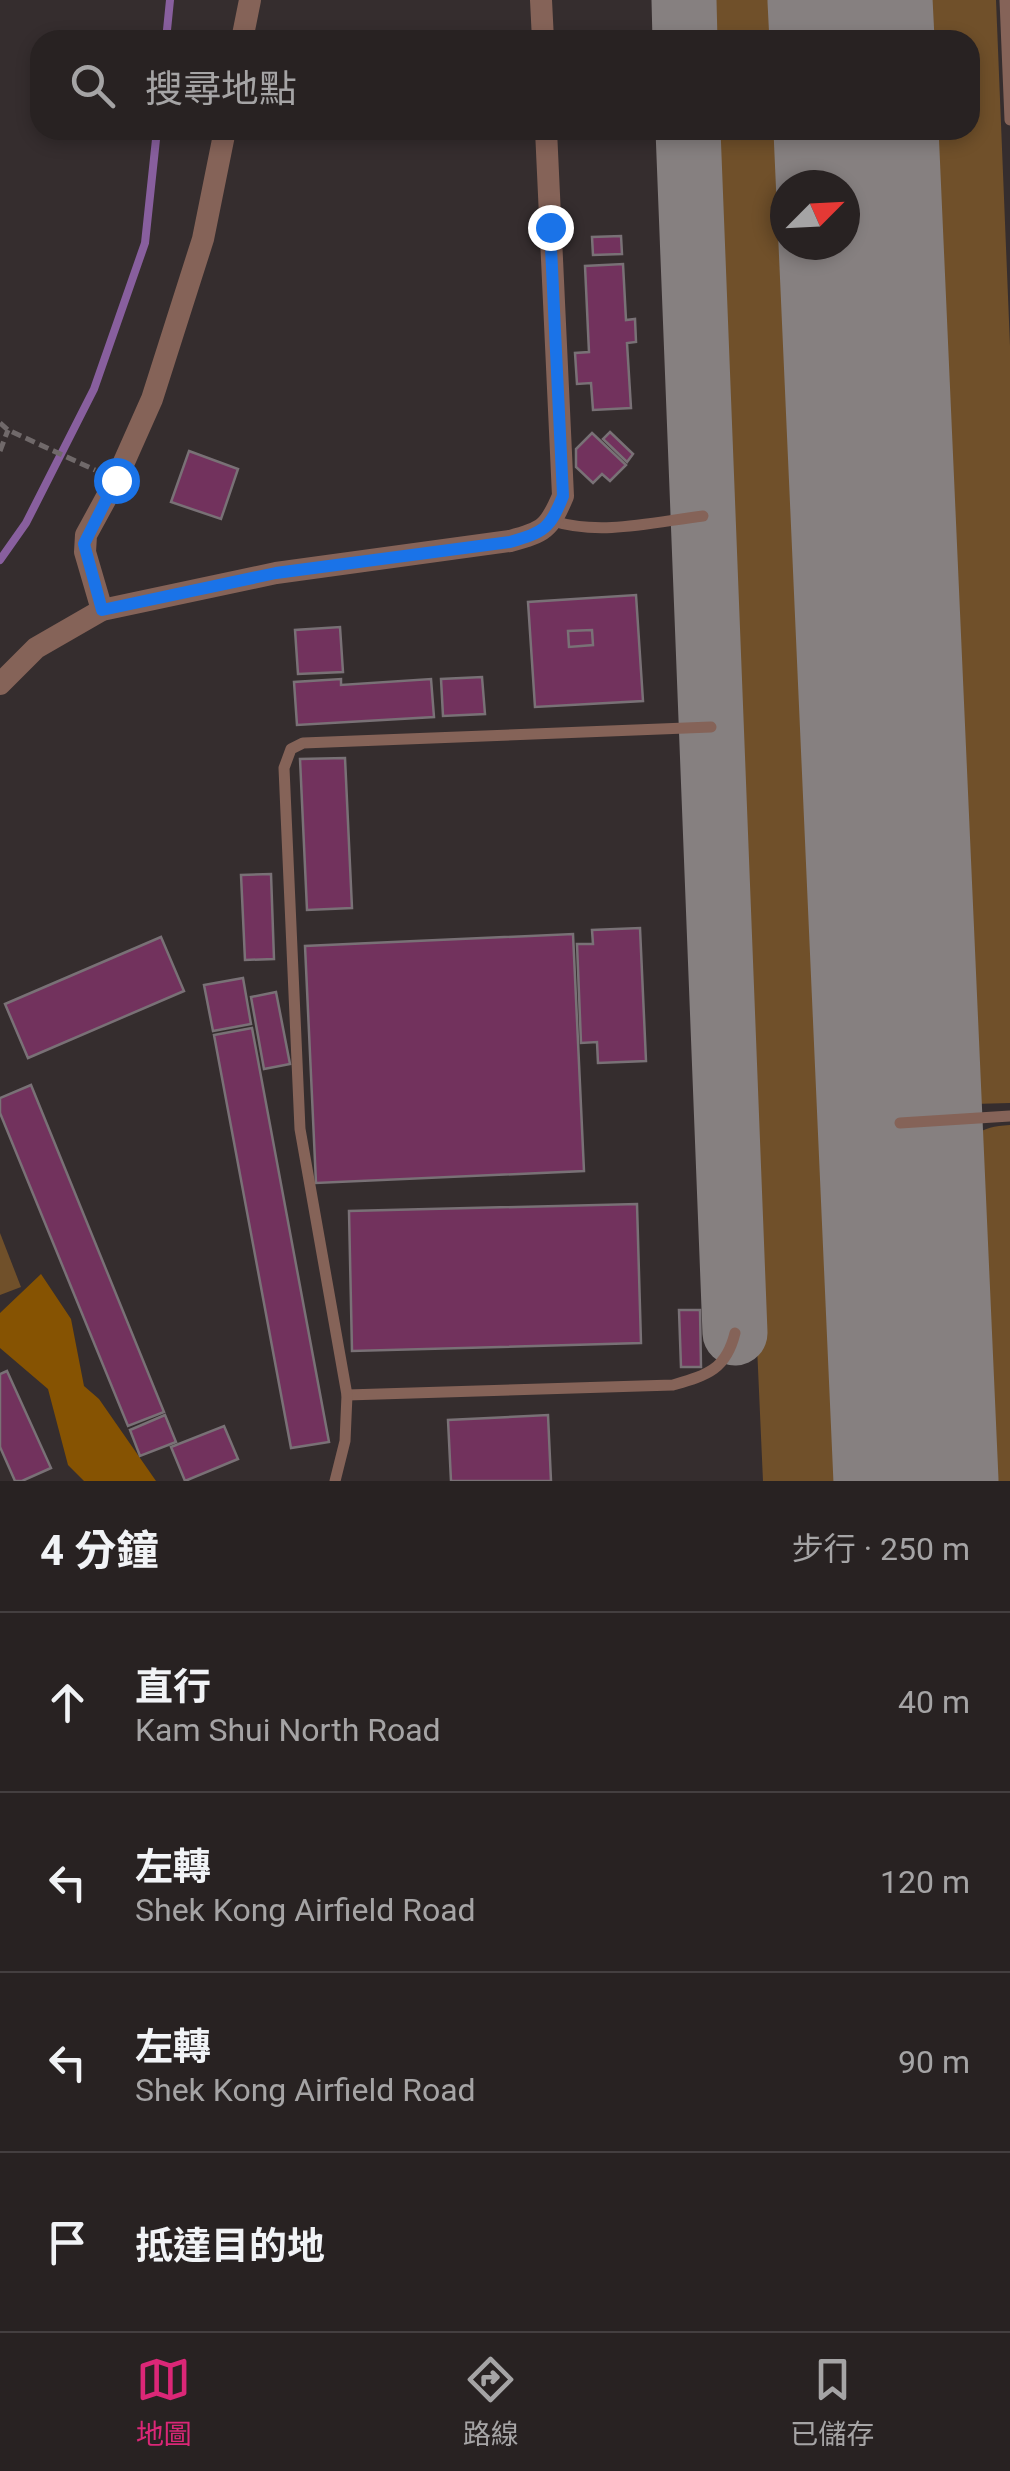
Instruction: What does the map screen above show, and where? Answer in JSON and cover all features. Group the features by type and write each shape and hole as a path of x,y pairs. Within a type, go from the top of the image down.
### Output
{"street":[{"path":"244,30 250,0"},
{"path":"542,0 543,30"},
{"path":"102,610 84,544 152,399 203,240 223,140"},
{"path":"0,684 36,648 102,610 276,573 510,542 540,532 553,521 563,496 546,140"}],"lane":[{"path":"1005,0 1010,120"},
{"path":"553,521 577,528 602,528 703,516"},
{"path":"335,1481 345,1441 347,1396 300,1130 284,768 290,749 303,743 711,726"},
{"path":"900,1123 1010,1116"},
{"path":"347,1396 673,1385 705,1376 729,1355 734,1333"}],"path":[{"path":"0,422 8,430 116,480"},
{"path":"0,451 8,430"}],"shaded area":[{"path":"698,0 779,0 780,30 700,30"},
{"path":"914,0 996,0 1010,346 1010,1103 973,1104 959,1084 919,140 980,140 980,30 916,30"},
{"path":"703,140 784,140 784,170 770,170 770,260 790,260 844,1481 763,1481"},
{"path":"1010,1125 1010,1481 976,1481 962,1164 978,1134"},
{"path":"0,1233 21,1287 0,1295"},
{"path":"41,1274 71,1319 84,1386 99,1399 156,1481 84,1481 68,1465 48,1389 0,1348 0,1313"}],"building":[{"path":"621,236 622,254 593,255 592,237"},
{"path":"623,264 626,320 635,319 636,342 627,343 631,408 593,410 591,383 577,384 575,353 589,352 585,266"},
{"path":"610,432 633,454 627,462 603,439"},
{"path":"592,433 626,465 610,481 602,474 593,483 576,467 576,449"},
{"path":"189,451 238,469 221,519 171,502"},
{"path":"636,595 643,701 535,707 528,602"},
{"path":"340,627 343,672 298,674 295,630"},
{"path":"592,630 593,645 569,647 568,631"},
{"path":"482,677 485,714 443,716 441,679"},
{"path":"341,679 341,685 431,679 434,717 297,725 294,682"},
{"path":"345,758 352,908 307,910 300,759"},
{"path":"271,874 274,959 245,960 241,875"},
{"path":"640,928 646,1061 598,1063 597,1042 581,1043 577,944 593,944 592,930"},
{"path":"573,934 584,1171 316,1183 305,946"},
{"path":"161,937 184,991 28,1058 5,1004"},
{"path":"243,978 251,1024 213,1031 204,985"},
{"path":"276,992 290,1064 264,1069 251,997"},
{"path":"252,1028 329,1442 291,1448 214,1035"},
{"path":"31,1085 164,1412 128,1426 0,1113 0,1098"},
{"path":"637,1204 641,1343 352,1351 349,1211"},
{"path":"679,1310 700,1310 701,1367 681,1367"},
{"path":"7,1371 51,1468 22,1481 15,1481 0,1447 0,1374"},
{"path":"165,1415 176,1442 140,1456 130,1430"},
{"path":"548,1415 551,1481 451,1481 448,1420"},
{"path":"224,1426 238,1459 185,1481 171,1447"}],"waterway":[{"path":"167,30 170,0"},
{"path":"0,560 26,523 94,389 145,243 156,140"}],"taxiway":[{"path":"684,0 685,30"},
{"path":"688,140 735,1333"}],"runway":[{"path":"850,0 852,30"},
{"path":"856,140 916,1481"}],"route":[{"path":"116,480 84,544 102,610 276,573 510,542 540,532 553,521 563,496 550,227"}]}
